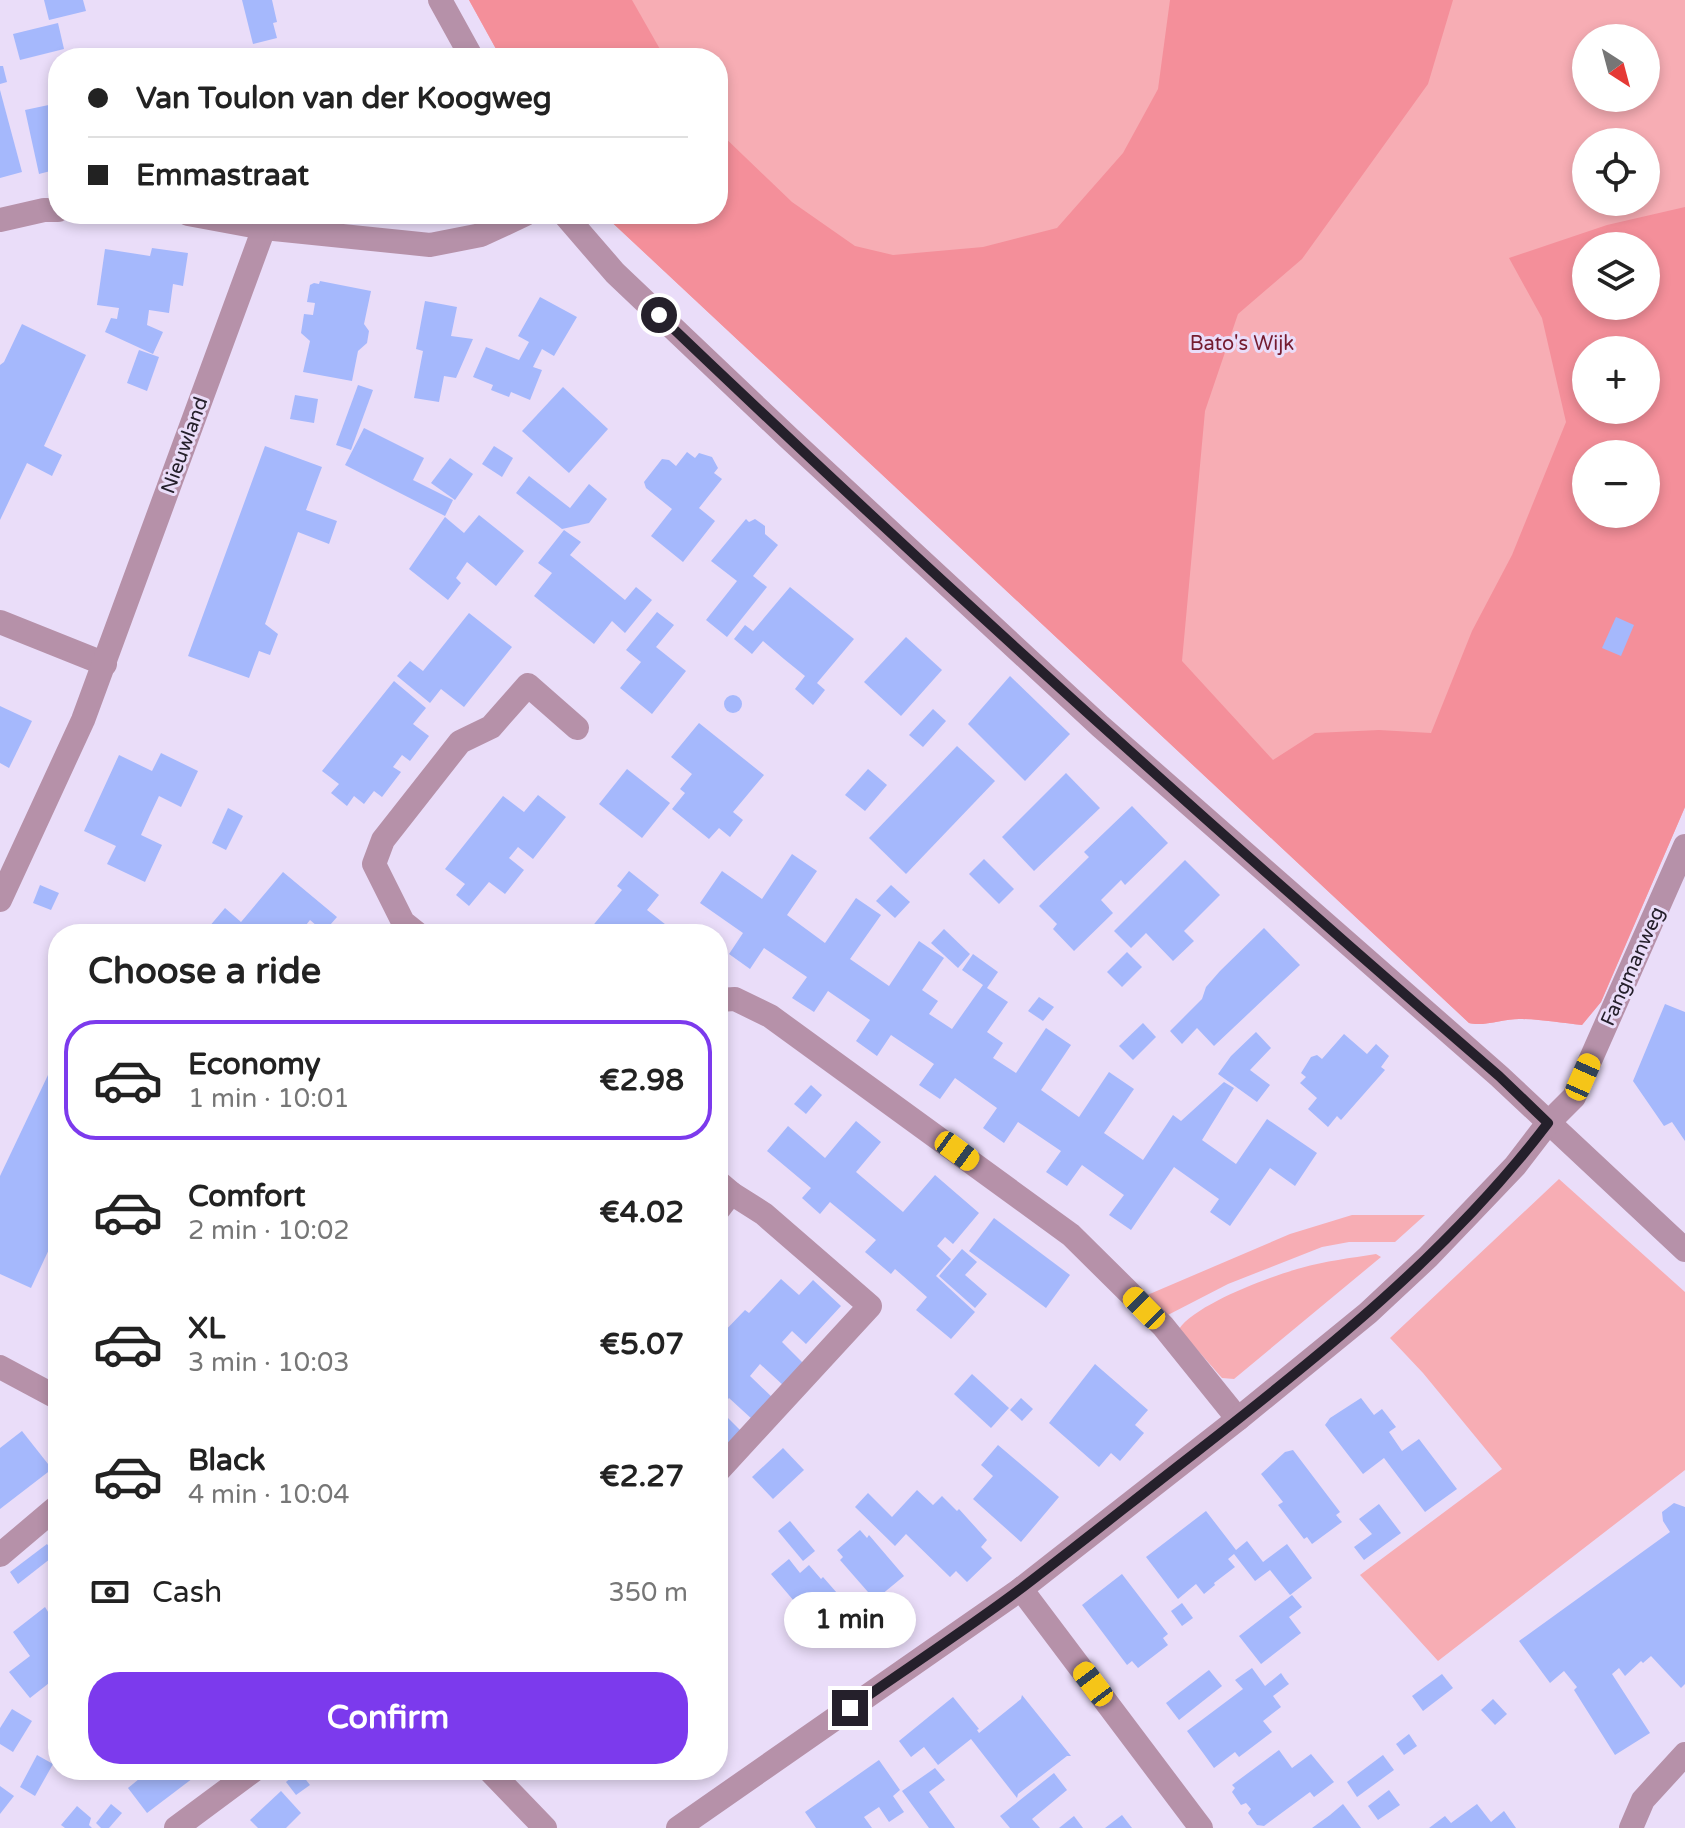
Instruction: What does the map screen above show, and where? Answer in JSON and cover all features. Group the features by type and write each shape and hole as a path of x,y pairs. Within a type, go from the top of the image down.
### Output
{"street":[{"path":"440,0 466,48"},
{"path":"0,220 48,210"},
{"path":"242,224 430,245 481,235 505,224"},
{"path":"573,224 615,273 1100,726 1499,1076 1685,1250"},
{"name":"Nieuwland","path":"0,900 83,720 105,664 264,228"},
{"path":"0,622 105,664"},
{"path":"401,924 374,864 383,840 460,742 491,727 528,685 577,728"},
{"name":"Fangmanweg","path":"678,1828 1021,1589 1368,1313 1428,1257 1515,1166 1548,1123 1574,1097 1685,846"},
{"path":"728,999 735,999 770,1016 1071,1235 1163,1326 1238,1419"},
{"path":"728,1198 764,1214 870,1306 728,1460"},
{"path":"0,1367 48,1387"},
{"path":"0,1555 48,1514"},
{"path":"1021,1589 1201,1828"},
{"path":"1631,1828 1643,1800 1685,1754"},
{"path":"176,1828 241,1780"},
{"path":"499,1780 545,1828"}],"green space":[{"name":"Bato's Wijk","path":"469,0 1685,0 1685,807 1601,1002 1582,1025 1519,1019 1469,1023 614,224 728,224 728,48 495,48"},
{"path":"1559,1179 1685,1292 1685,1470 1438,1661 1360,1575 1502,1469 1390,1338"},
{"path":"1352,1215 1425,1215 1395,1242 1349,1242 1322,1247 1228,1284 1164,1317 1145,1296 1290,1234"},
{"path":"1376,1254 1381,1257 1234,1379 1222,1378 1179,1329 1201,1310 1254,1284 1310,1266"}],"shaded area":[{"path":"469,0 632,0 659,48 495,48"},
{"path":"1170,0 1453,0 1428,84 1302,259 1238,314 1205,411 1182,661 1273,760 1315,733 1379,730 1431,733 1472,631 1512,555 1566,422 1542,318 1509,258 1572,237 1572,320 1660,320 1660,232 1586,232 1646,216 1660,216 1660,213 1685,207 1685,807 1601,1002 1582,1025 1519,1019 1469,1023 614,224 728,224 728,141 792,202 855,246 893,255 983,247 1057,228 1123,153 1158,89"}],"building":[{"path":"44,0 83,0 86,11 49,20"},
{"path":"242,0 272,0 277,38 253,44"},
{"path":"58,23 64,48 48,48 48,53 20,60 13,34"},
{"path":"0,66 3,66 7,82 0,84"},
{"path":"0,90 22,172 0,178"},
{"path":"48,105 48,172 39,174 25,110"},
{"path":"152,248 188,253 183,286 173,284 169,313 149,310 147,325 163,332 153,354 105,332 111,318 117,319 119,308 97,305 105,249 150,256"},
{"path":"320,281 371,291 364,324 369,331 367,343 358,351 352,381 303,372 310,341 301,333 304,314 313,315 315,303 307,302 310,285 319,284"},
{"path":"540,297 577,317 554,356 542,349 533,367 542,370 530,400 511,392 509,397 491,390 493,385 473,377 486,347 519,360 529,342 518,336"},
{"path":"425,301 457,307 451,336 473,339 456,378 444,376 439,402 414,398 423,351 416,349"},
{"path":"22,324 86,355 44,446 62,455 52,476 27,463 0,520 0,365"},
{"path":"139,350 159,357 147,391 127,383"},
{"path":"358,385 373,390 351,450 336,445"},
{"path":"563,387 608,429 569,473 522,431"},
{"path":"295,395 318,399 314,423 290,419"},
{"path":"364,428 424,458 413,480 453,500 445,516 345,465"},
{"path":"265,446 322,467 306,510 337,521 329,544 298,532 265,624 278,634 270,655 259,651 249,678 188,656"},
{"path":"494,446 513,458 502,477 482,464"},
{"path":"687,452 695,458 699,453 712,457 718,468 714,473 722,479 699,508 715,521 683,562 651,536 672,509 646,488 644,482 662,459 676,466"},
{"path":"450,458 473,474 455,500 431,483"},
{"path":"529,476 570,508 589,484 607,499 589,523 562,529 516,493"},
{"path":"479,515 524,551 496,586 467,562 456,578 461,583 448,600 409,569 445,517 464,533"},
{"path":"746,519 749,522 755,519 765,526 765,534 778,545 753,576 767,587 727,637 706,620 737,581 711,561"},
{"path":"564,530 581,542 570,555 625,600 636,587 652,600 625,633 612,621 594,644 534,596 552,573 538,563"},
{"path":"790,587 854,639 817,683 825,690 813,705 795,689 805,676 763,641 752,654 734,639 745,625 753,631"},
{"path":"657,612 674,625 656,647 686,671 652,714 620,688 641,662 626,650"},
{"path":"469,613 512,647 464,707 441,689 430,703 397,676 410,661 423,671"},
{"path":"1616,617 1634,625 1621,656 1602,648"},
{"path":"906,637 942,670 901,716 864,682"},
{"path":"1010,676 1070,734 1025,781 968,724"},
{"path":"394,681 426,708 413,724 429,736 410,761 402,755 393,767 401,772 382,797 374,791 364,804 354,796 347,806 331,793 339,784 322,771"},
{"path":"733,695 742,704 733,713 724,704"},
{"path":"0,706 32,721 9,768 0,763"},
{"path":"933,709 946,721 923,747 909,735"},
{"path":"699,723 764,775 733,812 743,820 730,837 719,828 709,839 672,809 685,793 680,789 692,774 671,757"},
{"path":"957,746 995,781 906,874 869,838"},
{"path":"161,753 198,771 181,807 159,796 141,835 162,845 145,882 107,864 116,846 84,831 119,755 152,771"},
{"path":"627,769 670,803 642,838 599,804"},
{"path":"868,769 887,785 865,811 845,795"},
{"path":"1066,773 1100,808 1034,871 1002,837"},
{"path":"538,795 566,817 533,859 518,847 509,858 524,870 505,894 489,882 469,906 456,895 465,884 445,869 503,796 524,812"},
{"path":"1132,806 1168,843 1125,885 1121,880 1101,900 1113,913 1074,951 1053,929 1057,924 1039,906 1089,857 1084,852"},
{"path":"228,808 243,816 226,850 212,843"},
{"path":"792,854 817,871 787,915 825,943 856,898 881,915 850,959 889,986 919,941 944,958 922,990 938,1001 929,1014 952,1029 983,985 962,970 973,954 998,972 987,988 1008,1002 987,1032 1003,1043 993,1058 1016,1073 1046,1028 1071,1045 1041,1090 1079,1117 1109,1072 1134,1089 1104,1133 1143,1160 1173,1115 1181,1121 1224,1082 1234,1088 1202,1140 1236,1164 1267,1119 1317,1153 1295,1186 1270,1168 1230,1226 1210,1212 1219,1199 1174,1167 1131,1230 1109,1215 1124,1195 1082,1165 1067,1186 1046,1172 1061,1151 1018,1122 1004,1143 983,1128 997,1108 955,1078 940,1099 919,1085 934,1064 891,1035 877,1056 856,1041 870,1020 828,991 814,1012 792,998 807,977 764,948 750,969 729,954 743,933 700,903 722,871 762,899"},
{"path":"984,859 1014,889 999,904 969,874"},
{"path":"1185,860 1220,895 1184,931 1194,941 1173,961 1146,933 1131,948 1114,931"},
{"path":"629,871 659,895 647,910 665,924 594,924 622,890 617,886"},
{"path":"283,872 337,917 331,924 315,924 310,920 307,924 211,924 225,908 241,922"},
{"path":"40,885 59,893 51,910 33,903"},
{"path":"891,885 910,902 895,918 876,901"},
{"path":"1264,928 1300,965 1214,1046 1197,1028 1182,1044 1170,1031 1202,999 1206,987 1220,971"},
{"path":"944,929 970,954 958,968 931,943"},
{"path":"1127,952 1142,967 1122,987 1107,972"},
{"path":"1039,997 1054,1007 1043,1021 1028,1011"},
{"path":"1665,1004 1685,1012 1685,1141 1672,1122 1664,1126 1633,1081"},
{"path":"1143,1023 1156,1037 1133,1060 1119,1046"},
{"path":"1256,1032 1271,1048 1250,1070 1270,1085 1257,1102 1218,1074 1231,1056"},
{"path":"1344,1034 1367,1054 1376,1044 1389,1056 1381,1067 1385,1070 1341,1120 1337,1116 1328,1127 1308,1109 1317,1098 1300,1083 1306,1077 1301,1073 1311,1057 1317,1055 1322,1059"},
{"path":"48,1075 48,1251 31,1288 0,1274 0,1176"},
{"path":"811,1085 822,1095 806,1114 794,1104"},
{"path":"856,1121 881,1142 856,1172 903,1212 935,1175 979,1213 953,1244 945,1237 937,1246 951,1259 936,1276 975,1312 951,1339 916,1310 927,1297 895,1269 891,1274 865,1252 876,1240 830,1202 820,1214 802,1198 811,1188 767,1151 788,1126 825,1158"},
{"path":"994,1218 1070,1275 1046,1308 969,1251"},
{"path":"962,1249 977,1262 965,1275 987,1294 975,1308 939,1276"},
{"path":"781,1279 799,1295 813,1280 841,1306 806,1344 792,1331 782,1342 804,1364 784,1386 760,1364 750,1376 773,1398 753,1420 728,1399 728,1328 745,1310 749,1313"},
{"path":"1095,1364 1148,1410 1135,1425 1144,1433 1120,1461 1111,1453 1099,1467 1049,1423"},
{"path":"972,1374 1009,1408 991,1428 954,1394"},
{"path":"1021,1398 1033,1409 1022,1421 1010,1410"},
{"path":"1361,1398 1374,1415 1382,1409 1396,1427 1389,1432 1402,1451 1419,1439 1457,1489 1425,1512 1384,1458 1363,1474 1325,1425 1330,1418"},
{"path":"728,1418 741,1431 728,1446"},
{"path":"22,1431 48,1464 48,1472 0,1509 0,1448"},
{"path":"998,1445 1059,1497 1021,1542 973,1499 993,1476 981,1465"},
{"path":"783,1448 804,1470 773,1499 752,1477"},
{"path":"1293,1450 1340,1512 1336,1515 1342,1522 1312,1544 1307,1537 1304,1539 1278,1505 1283,1502 1261,1474 1285,1452"},
{"path":"917,1490 933,1505 942,1496 957,1511 959,1509 987,1540 981,1547 992,1558 967,1582 956,1571 950,1577 906,1534 895,1546 855,1507 868,1493 892,1517"},
{"path":"1674,1503 1685,1507 1685,1684 1681,1688 1651,1656 1625,1676 1619,1668 1612,1674 1650,1733 1615,1755 1574,1690 1577,1687 1564,1671 1550,1683 1519,1641 1670,1532 1663,1521 1662,1512"},
{"path":"1379,1504 1401,1533 1364,1560 1354,1547 1372,1534 1359,1519"},
{"path":"1206,1511 1236,1550 1247,1541 1263,1562 1287,1544 1312,1578 1290,1595 1270,1570 1255,1581 1234,1554 1228,1559 1235,1567 1204,1594 1196,1584 1178,1599 1146,1557"},
{"path":"790,1521 815,1551 803,1561 778,1531"},
{"path":"860,1530 867,1538 869,1535 904,1576 875,1600 840,1560 843,1557 837,1550"},
{"path":"47,1544 48,1560 18,1584 10,1572"},
{"path":"789,1559 800,1573 809,1565 857,1616 828,1641 771,1574"},
{"path":"1122,1574 1168,1634 1163,1638 1168,1645 1138,1668 1132,1661 1127,1665 1082,1605"},
{"path":"1292,1595 1302,1607 1289,1617 1301,1633 1261,1664 1239,1636"},
{"path":"1182,1603 1193,1618 1182,1626 1171,1611"},
{"path":"45,1607 48,1612 48,1684 30,1698 9,1672 30,1656 13,1632"},
{"path":"1252,1668 1265,1686 1281,1673 1289,1684 1273,1696 1281,1707 1263,1721 1272,1732 1239,1757 1235,1752 1214,1768 1187,1731 1243,1689 1235,1680"},
{"path":"1209,1670 1222,1686 1179,1720 1166,1703"},
{"path":"1442,1674 1453,1688 1423,1711 1412,1696"},
{"path":"1022,1695 1071,1756 1018,1794 1017,1798 971,1739 938,1765 924,1747 911,1757 899,1741 953,1697 979,1733"},
{"path":"1493,1699 1507,1714 1495,1725 1481,1710"},
{"path":"12,1709 32,1721 13,1752 0,1744 0,1728"},
{"path":"1409,1734 1417,1746 1404,1755 1396,1744"},
{"path":"1279,1750 1292,1768 1311,1754 1334,1782 1314,1797 1310,1792 1264,1826 1257,1825 1248,1813 1251,1809 1246,1803 1241,1805 1232,1792 1235,1788 1232,1785"},
{"path":"37,1755 48,1761 48,1773 35,1796 20,1787"},
{"path":"1383,1755 1394,1770 1357,1797 1347,1782"},
{"path":"879,1760 900,1790 893,1796 904,1812 889,1822 879,1807 864,1817 872,1828 816,1828 805,1812"},
{"path":"935,1768 945,1780 929,1792 955,1828 929,1828 902,1791"},
{"path":"1054,1773 1067,1790 1032,1819 1040,1828 1010,1828 1000,1816"},
{"path":"138,1780 190,1780 147,1813 128,1788"},
{"path":"306,1780 310,1785 296,1795 286,1782"},
{"path":"0,1786 14,1796 0,1814"},
{"path":"1389,1790 1400,1805 1378,1820 1368,1806"},
{"path":"281,1791 301,1813 286,1828 258,1828 250,1820"},
{"path":"111,1804 122,1813 109,1828 101,1828 96,1823"},
{"path":"1343,1804 1361,1828 1312,1828 1330,1815"},
{"path":"1477,1804 1491,1822 1504,1811 1516,1828 1429,1828 1445,1816 1451,1823"},
{"path":"77,1806 91,1818 89,1825 92,1828 65,1828 61,1825"},
{"path":"1122,1815 1132,1828 1105,1828"},
{"path":"1074,1816 1083,1828 1059,1828"}],"route":[{"path":"659,315 1100,726 1499,1076 1548,1123 1515,1166 1428,1257 1368,1313 1021,1589 850,1708"}]}
